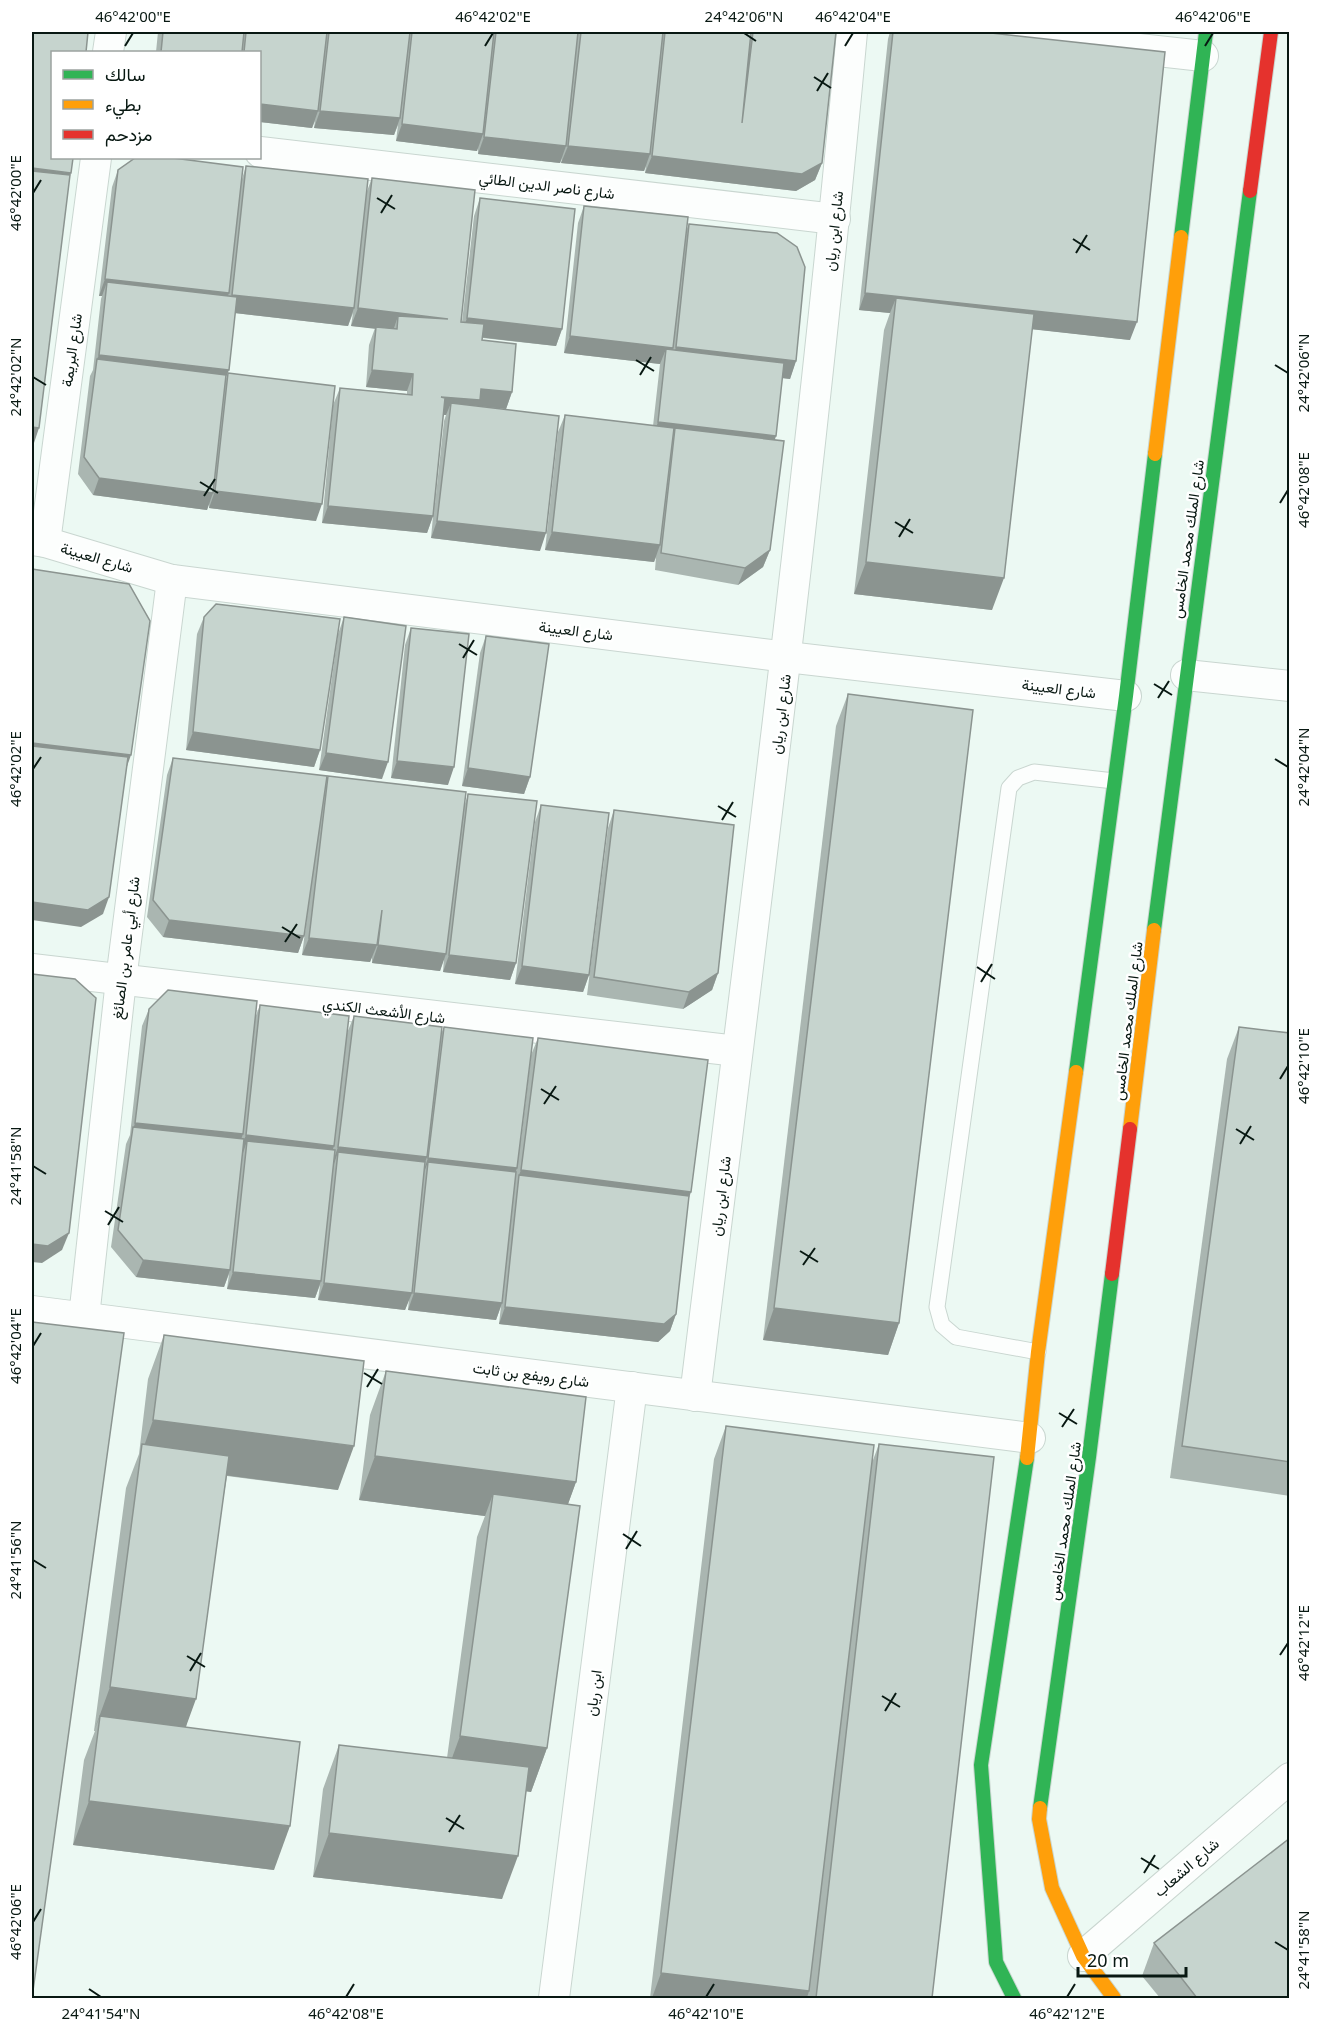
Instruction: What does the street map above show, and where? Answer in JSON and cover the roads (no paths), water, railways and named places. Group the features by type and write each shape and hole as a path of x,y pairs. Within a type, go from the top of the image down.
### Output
{"street":[{"path":"108,51 111,32"},
{"name":"شارع ابن ريان","path":"695,1396 787,657 835,219 852,32"},
{"path":"984,32 1205,44 1126,696 1038,1352 1030,1438 981,1765 996,1962 1014,1998"},
{"name":"شارع الملك محمد الخامس","path":"1114,1998 1083,1956 1052,1888 1040,1819 1089,1457 1186,675 1271,32"},
{"name":"شارع ناصر الدين الطائي","path":"261,152 835,219"},
{"name":"شارع البريمة","path":"38,541 96,159"},
{"name":"شارع العيينة","path":"38,541 172,580 787,657 1126,696"},
{"name":"شارع أبي عامر بن الصائغ","path":"84,1317 121,980 172,580"},
{"path":"1186,675 1290,686"},
{"name":"شارع الأشعث الكندي","path":"32,969 737,1051"},
{"name":"شارع رويفع بن ثابت","path":"32,1311 1030,1438"},
{"name":"ابن ريان","path":"554,1998 632,1387"},
{"name":"شارع الشعاب","path":"1083,1956 1290,1778"}],"lane":[{"path":"1038,1352 956,1337 942,1325 938,1307 1009,788 1018,778 1034,772 1114,781"}]}
